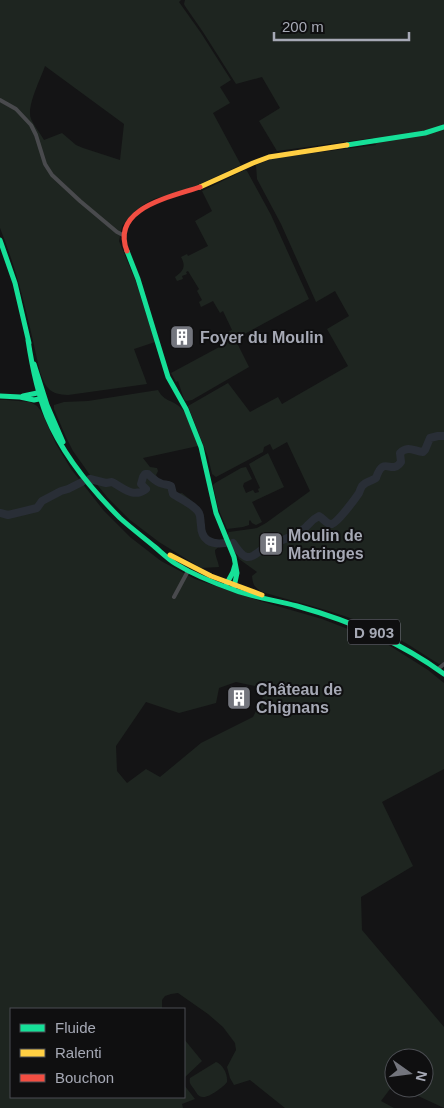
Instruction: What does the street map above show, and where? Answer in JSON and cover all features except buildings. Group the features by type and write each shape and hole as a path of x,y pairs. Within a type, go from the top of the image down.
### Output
{"street":[{"path":"0,100 16,109 31,125 45,164 52,174 80,201 123,235"},
{"path":"234,588 237,575 233,552 216,513 205,461 197,436 186,409 170,382 140,285 124,244 123,235 126,225 143,208 157,200 207,185 260,160 279,154 384,140 431,132 444,127"},
{"name":"D 903","path":"0,240 15,283 42,399 72,459 108,507 135,532 176,564 252,596 274,600 368,629 400,644 444,674"},
{"path":"0,396 20,396 40,392"},
{"path":"20,396 34,400 42,399"},
{"path":"226,585 233,572 235,562"},
{"path":"174,597 189,568"},
{"path":"438,669 444,664"}],"shaded area":[{"path":"0,0 181,0 179,2 231,80 220,87 230,103 213,113 241,165 192,188 154,199 133,213 122,226 119,241 136,282 155,342 134,349 147,384 68,395 53,392 44,383 18,281 0,228","holes":["45,66 124,124 120,160 76,145 62,133 44,140 32,122 30,114 32,100"]},
{"path":"185,0 444,0 444,662 439,664 399,639 361,622 262,592 253,582 252,576 257,572 239,559 228,536 229,532 257,528 310,491 287,442 273,450 270,444 264,447 263,452 216,477 212,474 208,457 188,406 228,383 250,412 278,397 282,404 348,366 327,329 349,316 335,291 316,302 281,224 257,179 256,165 274,158 376,145 373,138 277,151 259,121 280,108 262,77 236,84 185,6"},
{"path":"245,170 271,215 309,299 235,339 249,367 192,400 186,401 178,381 176,382 171,373 223,345 222,341 228,338 226,333 232,330 223,311 220,313 213,301 201,307 199,302 202,300 197,291 199,289 188,271 186,272 187,274 182,276 183,279 177,281 175,277 183,268 181,257 187,254 188,256 208,246 195,221 212,211 202,191"},
{"path":"158,390 163,397 179,406 184,412 198,446 143,458 150,467 157,468 156,475 161,482 168,481 173,484 176,494 182,493 200,509 203,529 207,535 213,539 225,541 226,544 221,545 215,550 219,567 201,568 159,542 130,520 107,497 73,451 54,409 54,405 64,402 88,401"},
{"path":"0,400 30,402 37,406 71,469 104,511 130,537 161,561 195,579 322,619 387,644 428,670 444,683 444,769 382,802 413,866 361,897 362,930 444,1027 444,1108 422,1098 434,1098 434,1048 384,1048 384,1097 381,1101 394,1108 285,1108 250,1080 234,1085 227,1067 236,1050 235,1043 223,1027 178,993 165,996 162,1000 162,1008 10,1008 10,1098 185,1098 185,1086 195,1099 182,1104 183,1108 0,1108","holes":["236,682 259,687 263,697 253,717 201,743 160,777 146,769 127,783 117,771 116,746 146,702 179,713 216,703 219,688"]},
{"path":"268,453 284,487 252,502 262,522 256,525 250,520 249,525 227,529 218,508 213,485 241,468 246,467 252,479 244,483 243,486 246,493 253,490 255,493 259,492 258,489 260,488 249,464"},
{"path":"185,1040 202,1061 185,1077"},
{"path":"216,1062 224,1070 227,1082 212,1094 205,1097 200,1096 191,1085 190,1078"}],"waterway":[{"path":"233,543 243,555 249,557 264,548 297,534 319,516 332,524 350,505 362,486 376,478 382,467 397,466 401,462 400,453 406,449 423,452 430,438 444,436"},
{"path":"90,479 106,483 112,482 128,491 137,493 146,489 141,484 145,474 148,474 161,484 171,486 173,494 197,510 200,516 201,530 205,538 211,542 225,543"},
{"path":"0,513 8,515 37,508 42,501 82,482"}],"traffic: fast":[{"path":"347,145 425,133 444,127"},
{"path":"0,240 15,283 29,343"},
{"path":"127,251 138,279 168,377 186,409 201,447 216,513 234,557 237,573 234,587"},
{"path":"28,340 35,379 43,408 53,431 69,457 120,518 168,558 190,572 227,587 250,595 317,612 355,625 392,642 444,674"},
{"path":"34,364 47,405 63,442"},
{"path":"23,396 42,392"},
{"path":"0,396 34,400 44,398"},
{"path":"226,585 235,565"}],"traffic: slow":[{"path":"200,187 269,157 347,145"},
{"path":"170,555 211,576 262,595"}],"traffic: jam":[{"path":"127,251 124,236 127,224 135,214 160,200 200,187"}],"place":[{"name":"Foyer du Moulin","path":"182,337"},
{"name":"Moulin de Matringes","path":"271,544"},
{"name":"Château de Chignans","path":"239,698"}]}
